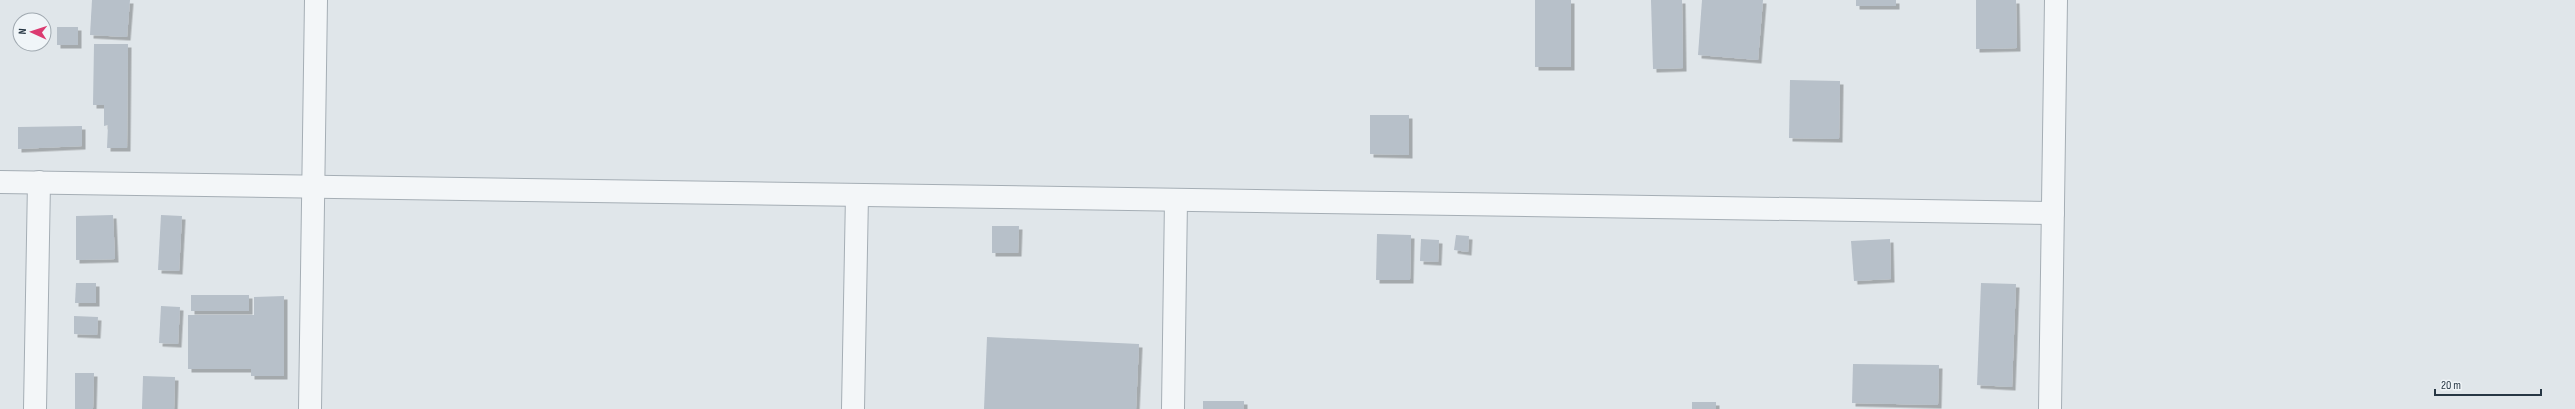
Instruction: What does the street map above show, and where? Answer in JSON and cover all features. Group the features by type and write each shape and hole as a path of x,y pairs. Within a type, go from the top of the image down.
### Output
{"street":[{"path":"310,409 316,0"},
{"path":"2050,409 2056,0"},
{"path":"0,182 2053,213"},
{"path":"35,409 39,182"},
{"path":"853,409 856,195"},
{"path":"1173,409 1176,200"}],"building":[{"path":"92,0 130,0 127,37 90,35"},
{"path":"1535,0 1571,0 1571,67 1535,67"},
{"path":"1651,0 1682,0 1683,68 1653,69"},
{"path":"1702,0 1763,0 1758,60 1698,55"},
{"path":"1856,0 1896,0 1896,6 1856,6"},
{"path":"1976,0 2016,0 2017,48 1976,49"},
{"path":"57,27 78,27 78,45 57,45"},
{"path":"94,44 128,44 127,148 107,148 108,125 104,126 104,105 93,105"},
{"path":"1790,80 1840,81 1839,139 1789,138"},
{"path":"1370,115 1409,115 1409,155 1370,154"},
{"path":"82,126 82,146 18,149 18,127"},
{"path":"113,215 115,259 76,260 76,216"},
{"path":"161,215 182,216 179,271 158,270"},
{"path":"992,226 1019,226 1018,253 992,253"},
{"path":"1377,234 1411,235 1410,280 1376,280"},
{"path":"1456,235 1469,236 1468,252 1454,250"},
{"path":"1421,239 1439,240 1438,262 1420,261"},
{"path":"1890,239 1891,279 1854,281 1851,241"},
{"path":"76,283 96,283 96,303 75,303"},
{"path":"1981,283 2016,284 2012,387 1977,385"},
{"path":"191,295 249,295 249,311 191,311"},
{"path":"284,296 284,376 251,376 251,369 188,369 188,315 254,315 254,297"},
{"path":"161,306 180,307 178,344 159,343"},
{"path":"74,316 98,317 97,335 74,334"},
{"path":"987,337 1139,344 1136,409 984,409"},
{"path":"1853,364 1939,365 1938,405 1852,403"},
{"path":"75,373 94,373 93,409 75,409"},
{"path":"143,376 175,377 174,409 142,409"},
{"path":"1203,401 1244,401 1244,409 1203,409"},
{"path":"1692,402 1716,402 1716,409 1692,409"}]}
